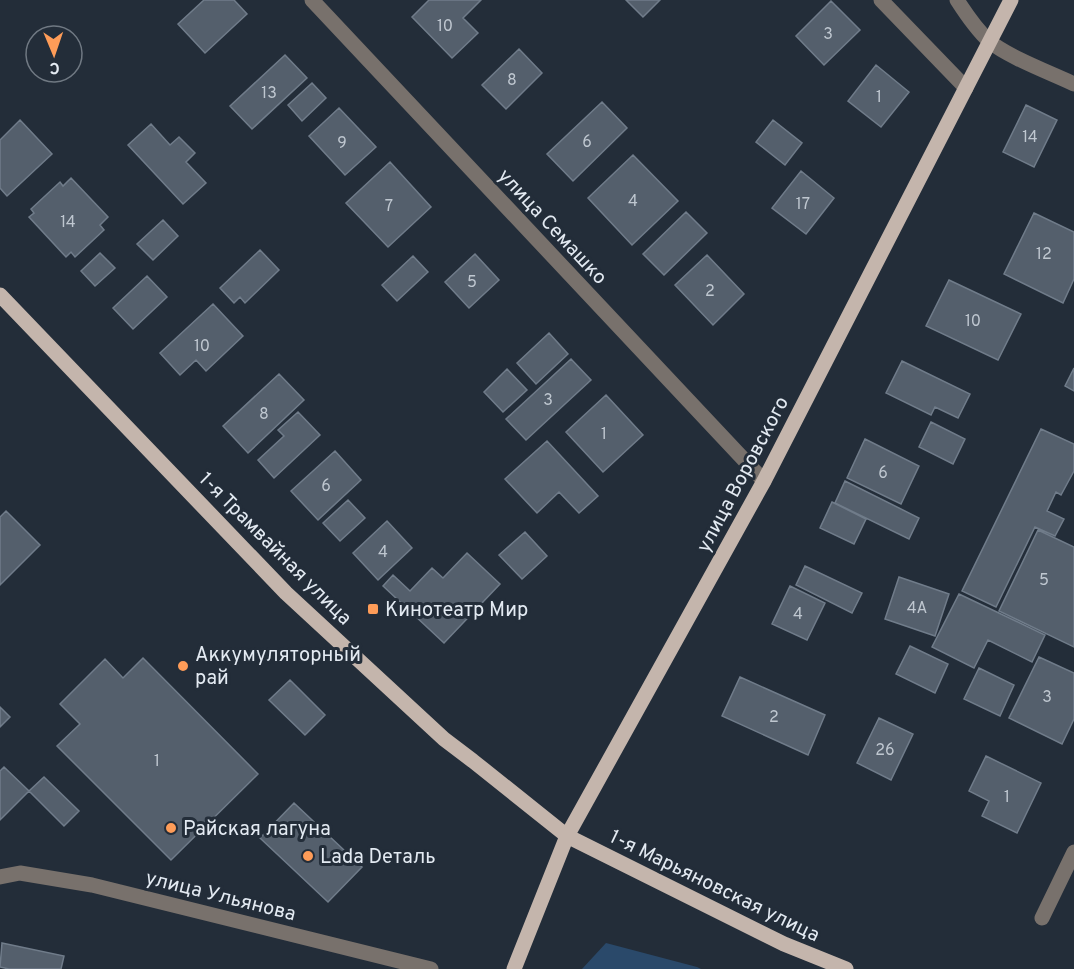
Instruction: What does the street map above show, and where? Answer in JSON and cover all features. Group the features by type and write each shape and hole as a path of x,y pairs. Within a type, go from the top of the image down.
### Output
{"main road":[{"name":"улица Воровского","path":"514,969 567,836 764,481 1011,0"},
{"name":"1-я Трамвайная улица","path":"0,295 286,592 444,739 567,836"},
{"name":"1-я Марьяновская улица","path":"567,836 784,944 846,969"}],"street":[{"name":"улица Семашко","path":"312,0 764,481"},
{"path":"881,0 966,88"},
{"path":"957,0 964,12 990,42 1074,84"},
{"path":"1042,918 1074,852"},
{"name":"улица Ульянова","path":"0,878 20,873 92,885 431,969"}],"shaded area":[{"path":"606,943 697,967 701,969 582,969"}],"building":[{"path":"204,0 234,0 247,14 205,53 178,24"},
{"path":"429,0 481,0 463,18 478,33 452,58 412,17"},
{"path":"626,0 660,0 643,17"},
{"path":"831,1 860,30 824,65 796,36"},
{"path":"519,49 542,73 506,109 482,85"},
{"path":"285,55 307,78 252,129 230,106"},
{"path":"876,65 909,92 881,127 848,101"},
{"path":"312,83 326,98 302,121 288,105"},
{"path":"602,102 627,128 573,181 547,154"},
{"path":"1026,105 1057,120 1034,167 1003,152"},
{"path":"339,108 376,147 345,175 309,136"},
{"path":"20,120 52,154 7,196 0,188 0,140"},
{"path":"773,120 802,143 785,165 756,142"},
{"path":"151,124 170,145 179,137 195,153 186,162 206,183 183,204 128,145"},
{"path":"633,155 678,201 632,245 588,198"},
{"path":"390,162 431,207 388,247 346,203"},
{"path":"801,171 834,198 806,234 772,208"},
{"path":"71,178 108,217 100,225 104,230 75,257 71,252 66,257 29,217 34,213 31,209 60,182 63,186"},
{"path":"686,212 707,233 664,275 643,254"},
{"path":"1034,213 1074,232 1074,279 1063,303 1004,274"},
{"path":"163,220 178,236 153,260 137,244"},
{"path":"260,250 279,270 245,303 240,297 234,303 220,288"},
{"path":"100,253 115,268 95,286 81,271"},
{"path":"475,254 499,280 469,308 445,282"},
{"path":"707,255 744,294 713,325 675,285"},
{"path":"413,256 428,272 397,301 382,285"},
{"path":"147,276 167,297 133,329 113,308"},
{"path":"949,280 1021,314 998,360 926,326"},
{"path":"213,304 243,336 206,371 196,360 180,375 160,353"},
{"path":"549,333 568,354 536,384 517,363"},
{"path":"571,359 591,380 526,440 506,419"},
{"path":"902,361 970,394 958,418 935,407 931,415 886,393"},
{"path":"1074,368 1074,391 1065,386"},
{"path":"507,369 527,390 503,412 484,392"},
{"path":"279,374 304,400 248,453 223,426"},
{"path":"606,395 643,435 603,472 566,432"},
{"path":"298,412 320,435 274,478 258,460 284,436 278,430"},
{"path":"931,422 965,439 953,464 919,447"},
{"path":"1041,429 1074,444 1074,471 1061,495 1056,492 1047,511 1064,519 1055,536 1035,527 996,607 962,591"},
{"path":"865,439 919,466 901,504 847,478"},
{"path":"547,441 598,496 579,513 559,492 537,513 505,479"},
{"path":"335,451 361,480 318,520 291,491"},
{"path":"845,481 919,518 909,539 835,503"},
{"path":"348,500 365,518 340,541 323,523"},
{"path":"832,502 866,519 854,544 820,528"},
{"path":"6,511 40,545 0,585 0,517"},
{"path":"387,521 412,548 378,580 353,553"},
{"path":"1038,530 1074,547 1074,647 999,611"},
{"path":"525,532 547,556 522,579 499,555"},
{"path":"467,553 500,584 444,643 383,586 393,575 410,591 432,568 443,578"},
{"path":"805,566 862,593 852,613 796,585"},
{"path":"899,577 949,594 935,636 885,619"},
{"path":"790,586 825,603 807,640 772,624"},
{"path":"959,594 1045,635 1032,662 988,640 974,668 932,647"},
{"path":"910,646 948,664 935,693 896,674"},
{"path":"1039,657 1074,673 1074,719 1062,744 1009,718"},
{"path":"143,658 258,774 171,860 57,746 80,724 60,704 105,659 123,678"},
{"path":"979,668 1014,685 1000,716 964,699"},
{"path":"740,677 825,715 808,755 722,716"},
{"path":"290,680 325,715 305,735 269,700"},
{"path":"0,707 10,717 0,727"},
{"path":"879,718 913,734 891,780 857,763"},
{"path":"986,756 1041,783 1017,833 982,816 989,801 969,791"},
{"path":"4,767 29,791 0,820 0,771"},
{"path":"44,777 79,811 64,826 29,791"},
{"path":"294,803 362,867 328,902 260,838"},
{"path":"2,943 64,956 61,969 0,967"}],"place":[{"name":"Кинотеатр Мир","path":"373,609"},
{"name":"Аккумуляторный рай","path":"183,666"},
{"name":"Райская лагуна","path":"171,828"},
{"name":"Lada Dеталь","path":"308,856"}]}
